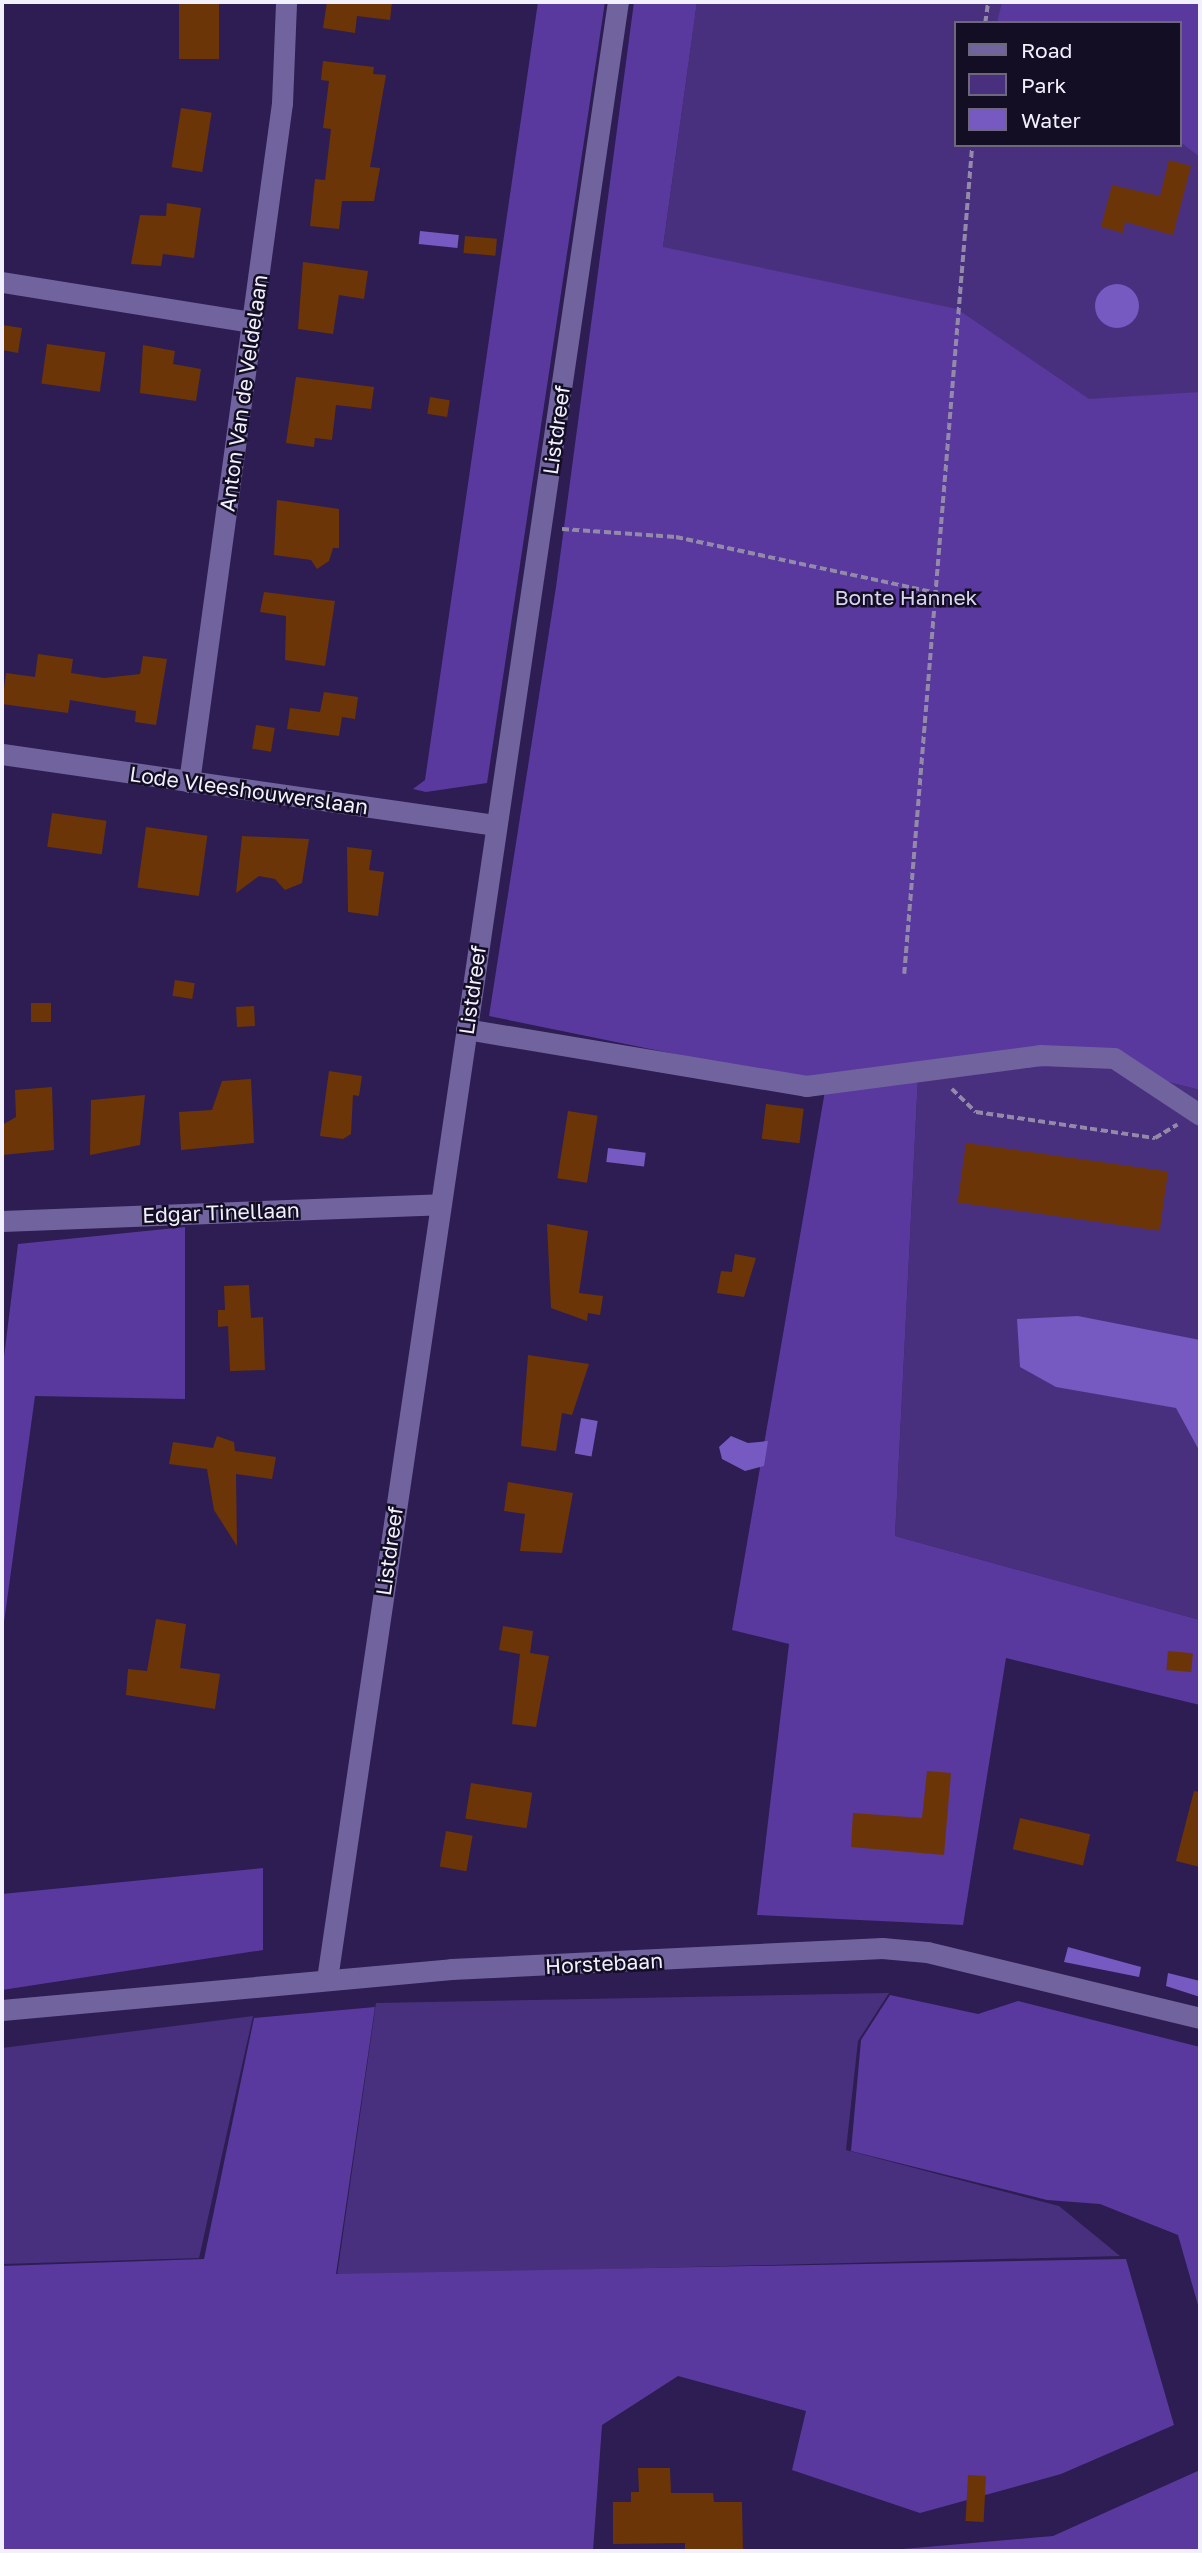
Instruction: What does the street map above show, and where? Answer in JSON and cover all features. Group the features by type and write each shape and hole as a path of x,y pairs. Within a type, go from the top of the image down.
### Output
{"street":[{"name":"Anton Van de Veldelaan","path":"189,782 282,103 286,2"},
{"name":"Listdreef","path":"327,1979 618,2"},
{"path":"2,282 252,322"},
{"name":"Lode Vleeshouwerslaan","path":"2,754 496,825"},
{"path":"466,1029 806,1086 1040,1055 1114,1058 1196,1113"},
{"name":"Edgar Tinellaan","path":"2,1221 440,1204"},
{"name":"Horstebaan","path":"2,2010 327,1979 882,1948 927,1952 1200,2018"}],"path":[{"path":"985,21 988,2"},
{"path":"904,974 933,592 972,147"},
{"path":"542,527 676,537 933,592"},
{"path":"934,1070 976,1112 1155,1138 1196,1113"}],"green space":[{"path":"538,2 605,2 487,783 426,792 413,789 425,780"},
{"name":"Bonte Hannek","path":"634,2 697,2 663,247 957,309 1089,399 1200,392 1200,1090 1092,1063 918,1077 895,1536 1200,1620 1200,1705 1006,1658 963,1925 757,1915 789,1644 732,1630 826,1085 489,1016 556,587"},
{"path":"697,2 1200,2 1200,945 663,247"},
{"path":"1002,2 1200,2 1200,157 1181,143 1181,21 997,21"},
{"path":"1092,1063 1200,1090 1200,1620 895,1536 918,1077"},
{"path":"185,1227 185,1399 35,1396 2,1637 2,1373 18,1244"},
{"path":"263,1868 263,1950 2,1990 2,1894"},
{"path":"889,1993 858,2041 846,2150 1059,2206 1120,2256 337,2276 376,2003"},
{"path":"890,1995 978,2014 1018,2001 1200,2047 1200,2312 1178,2235 1100,2204 1047,2200 851,2151 861,2040"},
{"path":"375,2007 336,2274 1126,2259 1174,2425 1061,2474 920,2513 792,2470 806,2411 678,2376 602,2425 593,2551 2,2551 2,2266 204,2259 254,2018"},
{"path":"253,2016 199,2258 2,2264 2,2048"},
{"path":"1200,2470 1200,2551 880,2551 1053,2536"}],"water":[{"path":"420,231 459,235 457,248 419,244"},
{"path":"1117,284 1132,291 1139,306 1132,321 1117,328 1102,321 1095,306 1102,291"},
{"path":"608,1148 646,1153 644,1167 606,1162"},
{"path":"1078,1316 1200,1340 1200,1452 1176,1408 1056,1387 1020,1367 1017,1319"},
{"path":"581,1418 598,1421 591,1456 575,1453"},
{"path":"731,1436 748,1443 768,1441 764,1466 745,1471 722,1459 719,1447"},
{"path":"1068,1947 1141,1967 1139,1977 1064,1962"},
{"path":"1168,1973 1200,1981 1200,1997 1166,1986"}],"building":[{"path":"179,2 219,2 219,59 179,59"},
{"path":"327,2 392,2 390,20 357,16 355,33 323,28"},
{"path":"323,61 374,67 373,74 386,75 370,167 380,168 374,201 342,201 339,229 310,226 315,179 325,180 331,129 323,128 329,81 321,80"},
{"path":"181,108 212,113 202,172 172,167"},
{"path":"1169,160 1191,166 1173,235 1125,222 1123,233 1101,227 1112,185 1160,196"},
{"path":"167,203 201,208 194,258 163,254 161,266 131,264 140,215 166,216"},
{"path":"465,236 497,239 495,256 464,253"},
{"path":"303,262 368,271 364,299 339,295 333,334 298,329"},
{"path":"2,325 22,328 18,353 2,350"},
{"path":"47,344 105,352 100,392 41,384"},
{"path":"143,345 175,351 173,364 201,369 196,401 140,393"},
{"path":"296,377 374,387 371,409 336,405 332,440 315,438 314,447 286,443"},
{"path":"430,397 450,400 447,417 427,414"},
{"path":"277,500 339,509 339,548 333,548 329,561 317,569 311,560 274,555"},
{"path":"264,592 335,601 325,666 285,660 286,616 260,612"},
{"path":"38,654 73,659 71,673 104,678 140,674 143,656 167,659 156,725 135,722 136,711 70,700 68,713 2,704 6,673 35,677"},
{"path":"324,692 358,697 355,719 342,717 339,736 287,729 290,708 320,712"},
{"path":"256,725 275,728 271,752 252,749"},
{"path":"52,813 106,821 102,854 47,847"},
{"path":"146,827 207,836 199,896 138,887"},
{"path":"242,836 309,839 302,883 285,890 275,879 259,876 236,893"},
{"path":"347,847 372,850 369,870 384,872 378,916 348,912"},
{"path":"175,980 195,983 192,999 172,996"},
{"path":"31,1003 51,1003 51,1022 31,1022"},
{"path":"254,1006 255,1026 237,1027 236,1007"},
{"path":"329,1071 362,1076 359,1096 353,1095 351,1134 343,1139 320,1136"},
{"path":"251,1079 254,1143 181,1150 179,1112 212,1110 222,1081"},
{"path":"52,1087 54,1150 2,1155 2,1125 16,1117 15,1090"},
{"path":"145,1095 140,1145 90,1155 91,1100"},
{"path":"766,1104 804,1109 799,1143 762,1139"},
{"path":"568,1111 598,1116 587,1183 557,1178"},
{"path":"966,1143 1168,1171 1160,1231 958,1202"},
{"path":"547,1224 588,1231 579,1293 603,1296 600,1315 588,1313 587,1321 551,1308"},
{"path":"735,1254 756,1258 744,1297 717,1293 721,1271 732,1272"},
{"path":"249,1285 251,1318 263,1317 265,1370 230,1371 228,1326 218,1327 218,1310 225,1310 224,1286"},
{"path":"528,1355 589,1364 572,1415 562,1413 556,1451 521,1446"},
{"path":"217,1436 234,1442 235,1451 276,1457 272,1479 236,1474 237,1546 214,1510 207,1469 169,1464 173,1442 213,1448"},
{"path":"508,1482 573,1493 562,1553 520,1551 525,1514 504,1511"},
{"path":"156,1619 186,1624 180,1668 220,1674 215,1709 126,1695 128,1669 147,1671"},
{"path":"503,1626 533,1631 530,1653 549,1656 536,1727 512,1724 520,1654 499,1650"},
{"path":"1168,1651 1193,1653 1191,1672 1166,1670"},
{"path":"927,1771 951,1773 944,1855 851,1847 853,1813 922,1818"},
{"path":"471,1783 532,1793 527,1828 465,1819"},
{"path":"1194,1791 1200,1792 1200,1867 1176,1861"},
{"path":"1020,1818 1090,1834 1083,1865 1013,1849"},
{"path":"446,1831 473,1836 466,1871 440,1866"},
{"path":"638,2468 670,2468 671,2493 713,2493 714,2502 742,2502 743,2551 685,2551 685,2543 613,2544 613,2502 631,2502 631,2492 639,2492"},
{"path":"968,2475 986,2476 984,2522 966,2521"}]}
